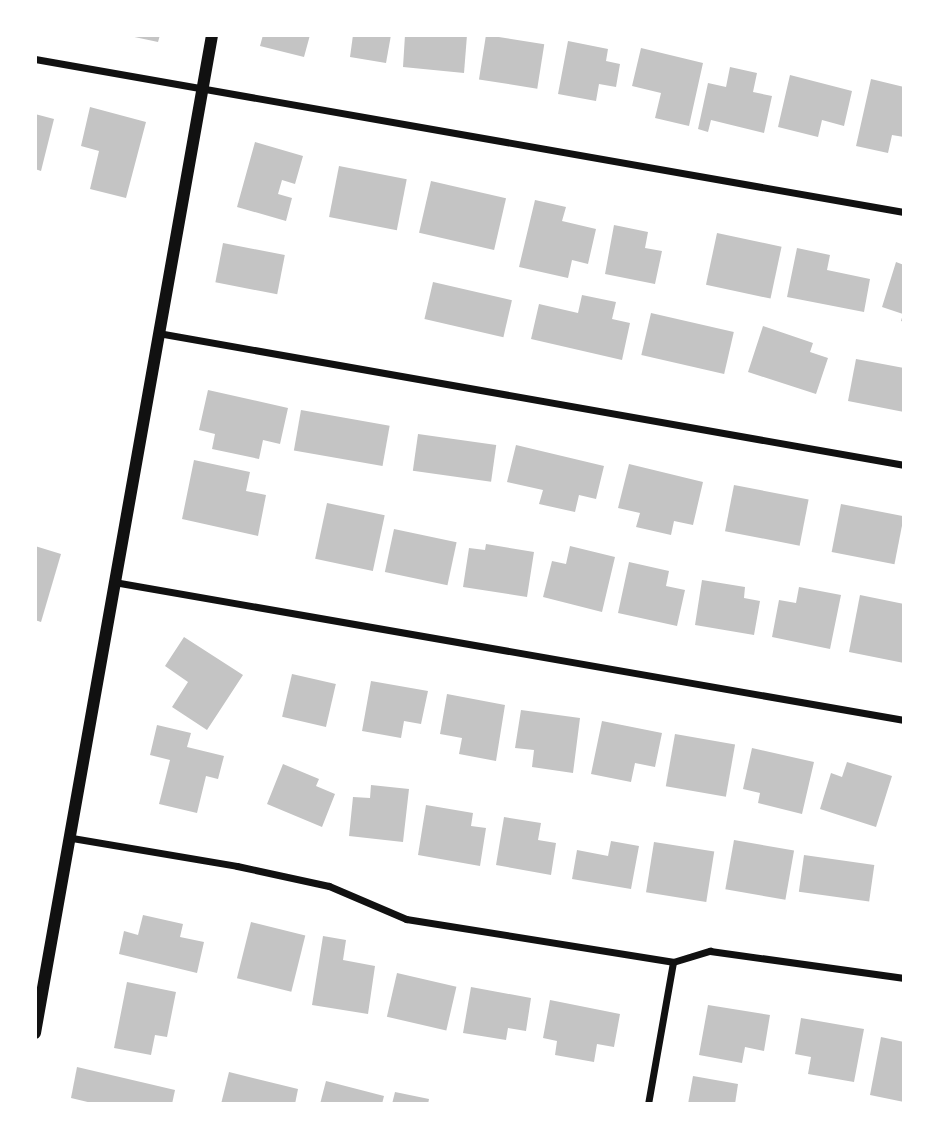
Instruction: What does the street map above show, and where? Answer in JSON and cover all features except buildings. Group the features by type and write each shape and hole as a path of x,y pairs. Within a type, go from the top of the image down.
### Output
{"street":[{"path":"35,1033 72,838 113,582 212,35"},
{"path":"35,59 904,212"},
{"path":"158,333 904,465"},
{"path":"113,582 904,720"},
{"path":"72,838 237,866 328,886 406,919 673,962 710,951 904,978"},
{"path":"648,1104 673,962"}]}
